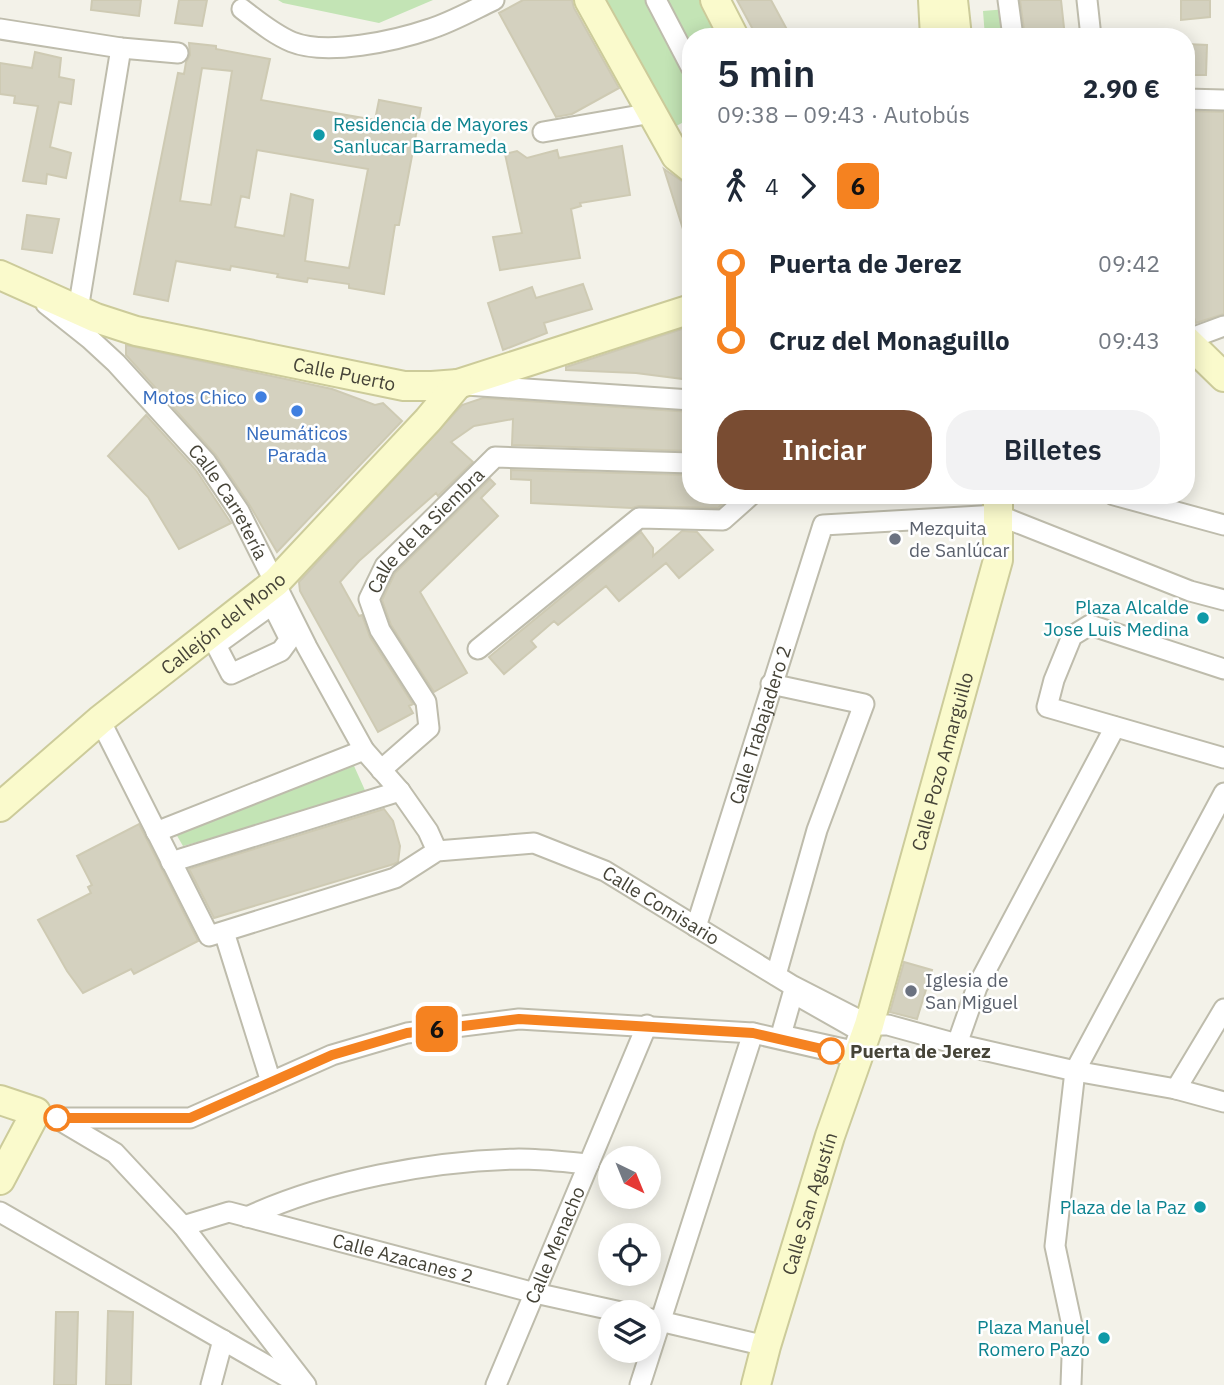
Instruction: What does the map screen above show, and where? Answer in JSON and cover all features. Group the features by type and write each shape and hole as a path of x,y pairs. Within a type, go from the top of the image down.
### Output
{"street":[{"path":"243,9 272,32 294,43 318,47 387,40 431,29 494,0"},
{"path":"589,0 676,156 682,161"},
{"path":"656,0 682,50"},
{"path":"715,0 729,28"},
{"path":"933,0 935,28"},
{"path":"953,0 956,28"},
{"path":"1008,0 1012,28"},
{"path":"1087,0 1090,28"},
{"path":"0,29 121,48 178,53"},
{"path":"78,310 121,48"},
{"path":"1195,99 1224,100"},
{"path":"543,132 652,113"},
{"name":"Calle Puerto","path":"0,275 78,310 136,331 404,386 458,384 682,312"},
{"name":"Calle Carretería","path":"41,294 54,312 75,326 116,363 206,462 239,511 307,647 364,750 400,791 428,831 437,850"},
{"path":"1195,337 1224,326"},
{"path":"1195,349 1224,377"},
{"path":"458,384 682,399"},
{"name":"Callejón del Mono","path":"0,807 100,720 276,582 428,420 458,384"},
{"path":"404,386 424,400 428,420"},
{"name":"Calle de la Siembra","path":"381,771 429,728 426,702 380,630 369,600 385,566 495,457 682,463"},
{"path":"478,649 639,517 723,520 741,504"},
{"path":"1147,504 1224,525"},
{"path":"998,505 1190,591 1224,600"},
{"name":"Calle Trabajadero 2","path":"696,927 823,524 998,505"},
{"name":"Calle Pozo Amarguillo","path":"862,1038 998,560 998,505"},
{"path":"1224,669 1090,625 1072,636 1054,680 1047,707 1224,758"},
{"path":"201,641 224,684 307,647"},
{"path":"771,684 864,704 817,830 776,975"},
{"path":"100,720 171,862 217,934 271,1082"},
{"path":"957,1044 977,987 1115,727"},
{"path":"156,832 364,750"},
{"path":"171,862 400,791"},
{"path":"1071,1385 1073,1331 1055,1246 1075,1071 1224,793"},
{"name":"Calle Comisario","path":"437,850 534,843 605,871 776,975 862,1038"},
{"path":"217,934 395,878 437,850"},
{"path":"1176,1089 1224,1009"},
{"path":"46,1115 190,1118 332,1055 407,1033 519,1019 862,1038 888,1025 957,1044 1075,1071 1176,1089 1224,1102"},
{"name":"Calle Menacho","path":"496,1385 647,1025"},
{"path":"661,1302 753,1033"},
{"name":"Calle San Agustín","path":"757,1385 766,1346 862,1038"},
{"path":"0,1100 46,1115 116,1153 183,1226 303,1385"},
{"path":"0,1180 46,1115"},
{"path":"247,1217 285,1200 351,1182 430,1167 520,1159 589,1164"},
{"path":"0,1212 303,1385"},
{"name":"Calle Azacanes 2","path":"183,1226 229,1212 535,1293 598,1307"},
{"path":"661,1321 766,1346"},
{"path":"211,1385 223,1340"},
{"path":"640,1385 645,1363"}],"green space":[{"path":"278,0 433,0 379,23"},
{"path":"601,0 705,0 719,28 682,28 682,123 669,130"},
{"path":"1007,9 1008,28 984,28 983,11"},
{"path":"350,757 368,797 183,846 176,834"}],"building":[{"path":"92,0 141,0 139,16 91,10"},
{"path":"179,0 207,0 202,26 175,23"},
{"path":"523,0 572,0 619,88 572,114 556,117 499,13"},
{"path":"737,0 771,0 786,28 752,28"},
{"path":"1020,0 1061,0 1064,28 1024,28"},
{"path":"1181,0 1210,0 1210,17 1181,20"},
{"path":"189,43 216,46 216,49 270,59 261,100 375,120 379,100 421,108 399,225 395,225 384,294 349,288 349,284 308,278 307,282 231,266 230,270 176,261 168,301 134,294 178,73 184,74 190,55","holes":["202,68 232,71 211,205 180,201","257,150 368,169 349,268 305,261 313,200 291,194 284,236 235,227 241,196 249,198"]},
{"path":"1195,44 1207,45 1206,75 1195,75"},
{"path":"35,52 61,58 59,77 74,80 71,104 59,102 50,147 71,153 66,178 47,174 46,184 23,181 38,106 14,103 15,96 0,94 0,63 32,68"},
{"path":"1195,111 1224,112 1224,314 1196,323"},
{"path":"622,146 630,195 580,203 581,206 571,209 580,258 500,270 493,237 522,233 505,154 517,151 527,158 557,150 559,158"},
{"path":"664,169 682,181 682,226"},
{"path":"27,215 59,219 52,253 22,249"},
{"path":"583,284 592,309 544,323 547,333 503,350 488,303 532,287 536,298"},
{"path":"682,329 682,379 636,373 566,370 566,367"},
{"path":"126,345 332,389 375,405 383,403 402,421 277,552 216,455 126,355"},
{"path":"483,398 682,411 682,451 512,445 513,419 474,426 451,442 473,462 438,496 436,493 359,561 340,582 359,616 362,615 370,637 413,704 409,706 413,713 378,732 300,591 299,582 462,405"},
{"path":"146,415 196,470 231,523 179,549 148,497 108,456"},
{"path":"511,470 682,475 682,504 722,504 718,508 632,508 531,503 531,480 511,479"},
{"path":"490,479 495,484 481,498 498,516 420,592 467,673 434,692 391,625 382,600 395,573"},
{"path":"682,531 697,532 713,550 679,578 666,563 619,601 606,586 558,625 554,621 531,641 536,647 504,674 489,657 641,532 653,548 653,556"},
{"path":"384,809 393,821 400,846 398,862 394,864 214,918 189,869"},
{"path":"139,824 198,941 134,974 131,969 83,993 38,920 91,893 88,887 92,885 77,856"},
{"name":"Iglesia de San Miguel","path":"904,962 932,970 917,1019 890,1012"},
{"path":"108,1311 133,1312 131,1385 106,1385"},
{"path":"56,1312 78,1312 76,1385 54,1385"}],"bus line":[{"name":"6","path":"57,1118 190,1118 332,1055 407,1033 519,1019 753,1033 831,1051"}],"place":[{"name":"Residencia de Mayores Sanlucar Barrameda","path":"319,135"},
{"name":"Motos Chico","path":"261,397"},
{"name":"Neumáticos Parada","path":"297,411"},
{"name":"Mezquita de Sanlúcar","path":"895,539"},
{"name":"Plaza Alcalde Jose Luis Medina","path":"1203,618"},
{"name":"Iglesia de San Miguel","path":"911,991"},
{"name":"Puerta de Jerez","path":"831,1051"},
{"name":"Plaza de la Paz","path":"1200,1207"},
{"name":"Plaza Manuel Romero Pazo","path":"1104,1338"}]}
